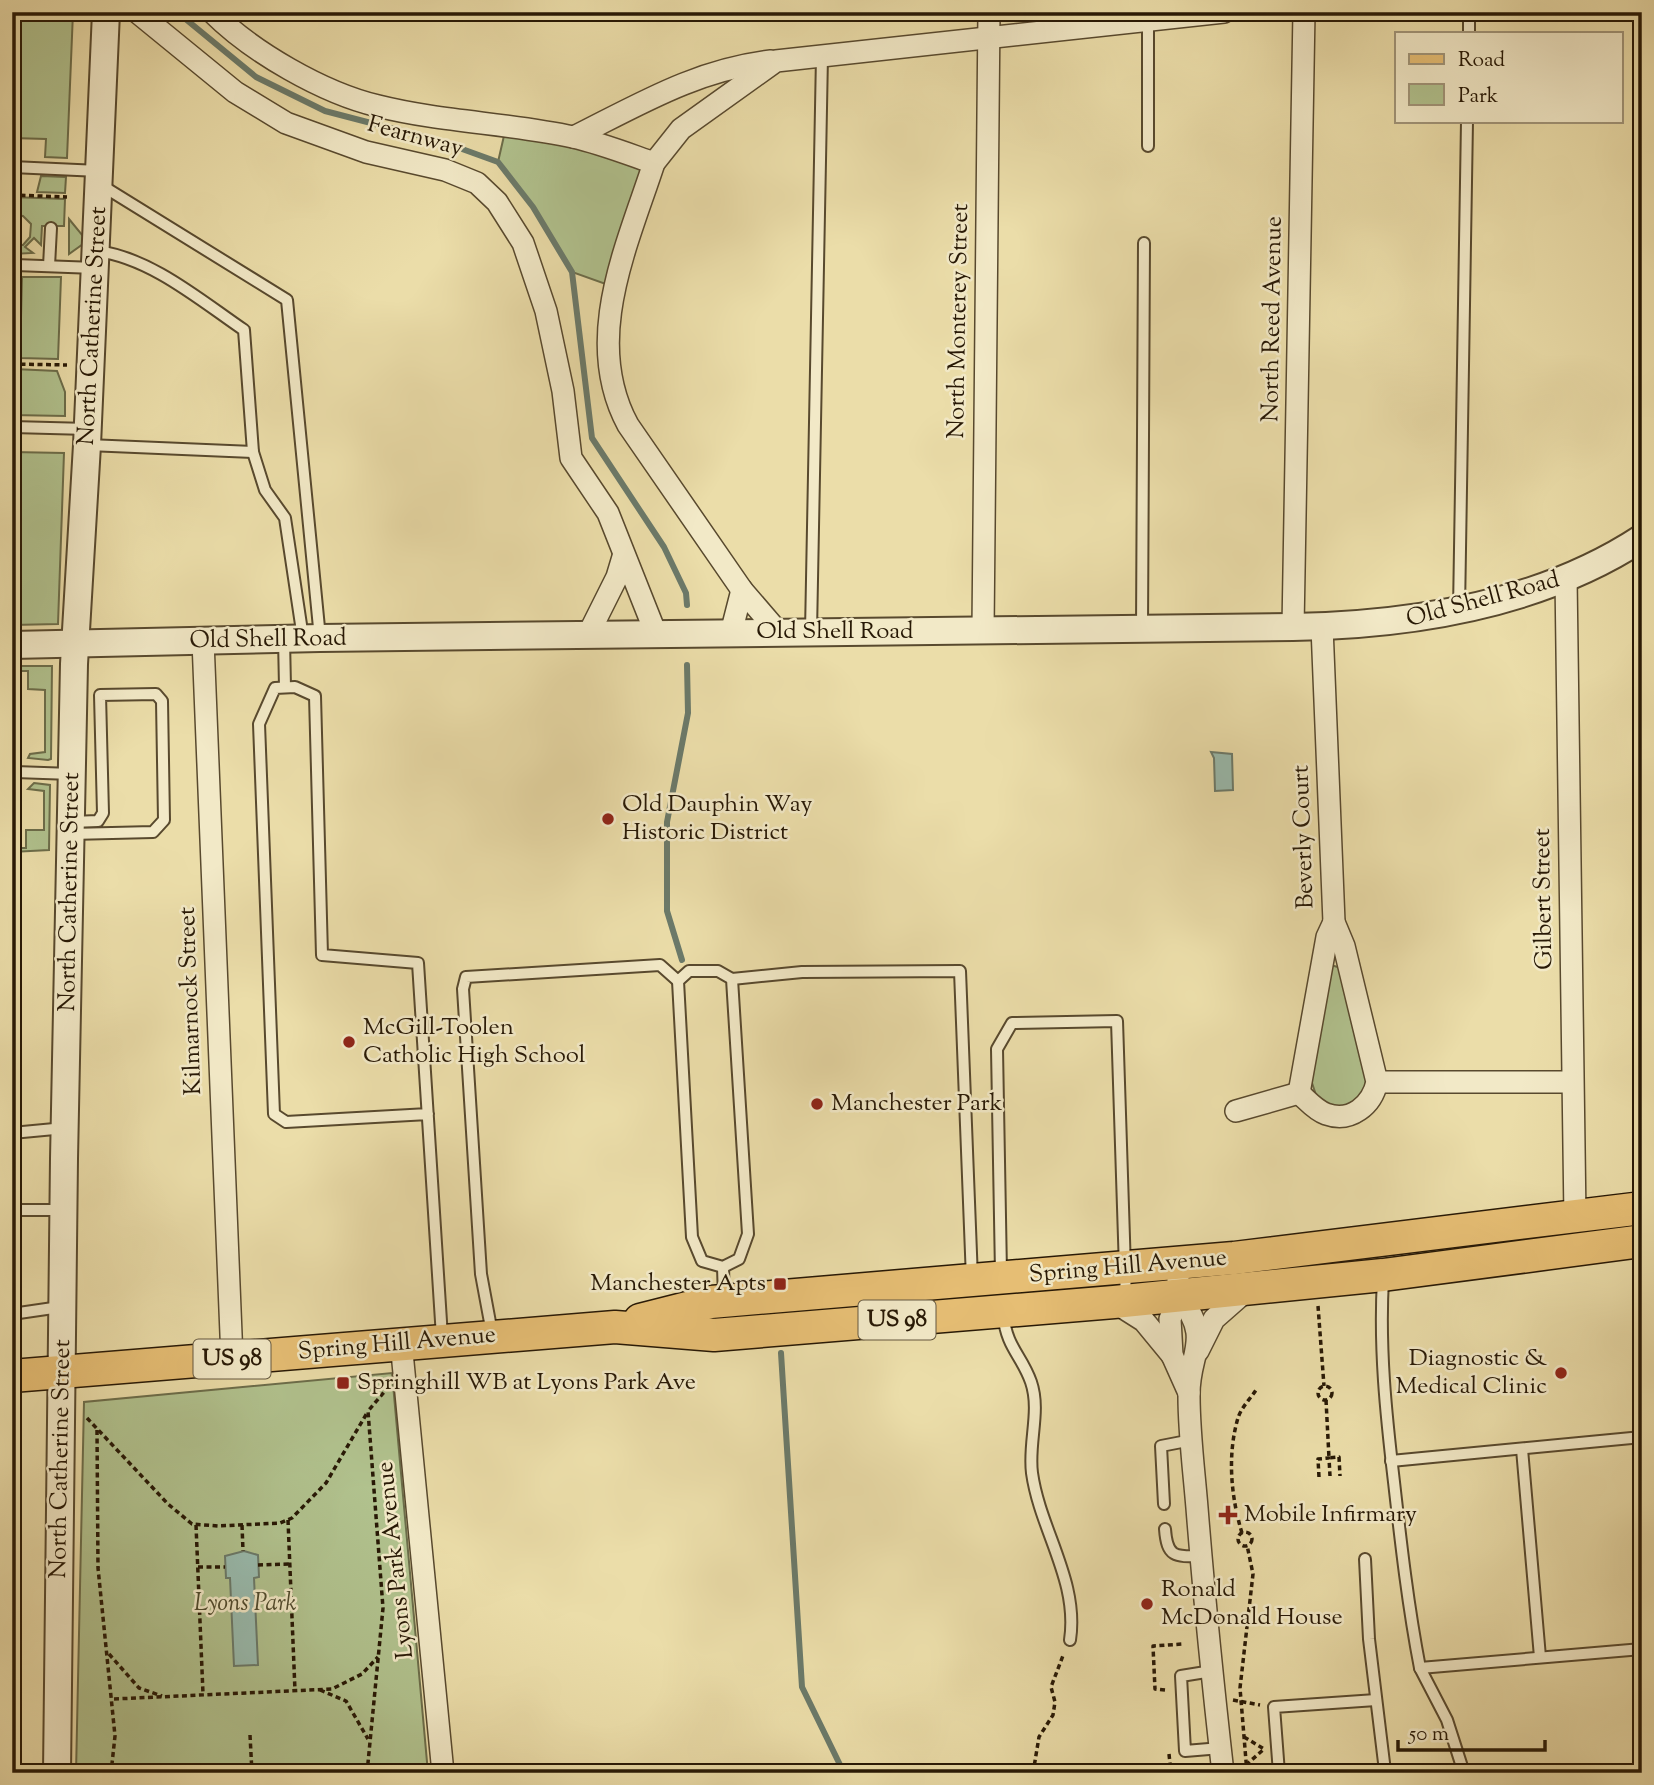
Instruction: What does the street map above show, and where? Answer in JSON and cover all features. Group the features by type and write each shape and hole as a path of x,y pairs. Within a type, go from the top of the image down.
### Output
{"main road":[{"name":"Spring Hill Avenue","path":"988,1296 1124,1267 1575,1218 1642,1208"},
{"name":"Spring Hill Avenue","path":"12,1376 232,1359 401,1342 988,1296 1120,1302 1383,1275 1642,1241"}],"street":[{"name":"North Catherine Street","path":"57,1773 74,683 88,437 106,12"},
{"name":"Fearnway","path":"137,12 234,92 286,123 366,152 445,170 477,183 497,202 523,243 546,311 563,391 571,458 608,513 623,557 656,634"},
{"name":"Fearnway","path":"212,12 249,43 335,92 378,106 574,137 654,163"},
{"name":"North Monterey Street","path":"983,631 989,12"},
{"path":"574,137 686,80 734,65 1149,17 1224,12"},
{"name":"North Reed Avenue","path":"1293,627 1304,12"},
{"path":"776,61 681,128 654,163 614,287 608,322 616,403 628,425 742,590 779,633"},
{"name":"Old Shell Road","path":"12,645 656,634 1322,627 1395,623 1459,610 1566,579 1642,538"},
{"path":"588,635 617,577 623,557"},
{"name":"Gilbert Street","path":"1566,579 1575,1218"},
{"path":"731,633 742,590"},
{"name":"Beverly Court","path":"1322,627 1334,922 1344,946 1377,1082"},
{"name":"Kilmarnock Street","path":"203,641 232,1359"},
{"path":"1299,1093 1326,937 1334,922"},
{"path":"1299,1093 1315,1108 1338,1116 1355,1113 1366,1105 1374,1094 1377,1082 1572,1082"},
{"path":"1236,1111 1299,1093"},
{"path":"1172,1355 1170,1319 1179,1296 1177,1262"},
{"path":"1188,1393 1198,1353 1214,1319 1247,1289"},
{"path":"1179,1296 1194,1315 1198,1353"},
{"path":"1120,1302 1144,1321 1172,1355 1188,1393 1200,1556 1223,1773"},
{"name":"Lyons Park Avenue","path":"401,1342 443,1773"}],"lane":[{"path":"1469,12 1469,32"},
{"path":"1148,146 1149,17"},
{"path":"811,632 822,56"},
{"path":"1459,610 1467,122"},
{"path":"12,167 99,177 287,300 302,639 285,687"},
{"path":"49,266 51,228"},
{"path":"1142,629 1144,243"},
{"path":"15,265 49,266 120,254 180,287 244,330 253,452 265,490 285,518 302,639"},
{"path":"12,427 88,437 253,452"},
{"path":"71,828 153,832 164,820 162,701 156,695 88,695 74,683"},
{"path":"428,1114 286,1122 274,1114 259,724 275,688 295,687 315,696 321,954 418,963 428,1114 442,1339"},
{"path":"71,828 98,821 103,813 100,695"},
{"path":"12,711 15,772 12,808"},
{"path":"15,772 72,774"},
{"path":"493,1336 481,1274 463,989 466,977 660,965 678,981 692,1237 702,1261 723,1267 739,1259 748,1234 732,979"},
{"path":"678,981 689,971 718,971 732,979 802,972 960,971 988,1296 1006,1338 1031,1381 1036,1402 1030,1443 1032,1474 1070,1596 1070,1640"},
{"path":"988,1296 997,1049 1012,1023 1117,1021 1124,1267 1120,1302"},
{"path":"12,1133 65,1128"},
{"path":"12,1210 64,1210"},
{"path":"723,1267 725,1317"},
{"path":"1383,1275 1380,1327 1382,1362 1408,1603 1420,1668 1447,1720 1464,1773"},
{"path":"12,1314 63,1307"},
{"path":"1391,1461 1641,1437 1642,1465"},
{"path":"1164,1504 1161,1446 1192,1440"},
{"path":"1522,1449 1540,1657"},
{"path":"1165,1529 1166,1546 1171,1552 1180,1556 1200,1556"},
{"path":"1362,1773 1385,1771 1376,1700 1365,1559"},
{"path":"1420,1668 1642,1649"},
{"path":"1212,1671 1181,1676 1185,1751 1221,1748"},
{"path":"1279,1773 1274,1707 1376,1700"}],"path":[{"path":"12,195 67,197"},
{"path":"12,364 91,366"},
{"path":"1319,1315 1324,1386 1318,1393 1326,1400"},
{"path":"1324,1386 1332,1392 1326,1400 1330,1476"},
{"path":"87,1418 168,1504 196,1524 242,1525 288,1520 326,1483 368,1411 388,1387"},
{"path":"1247,1545 1239,1542 1242,1532 1234,1505 1233,1443 1239,1416 1256,1390"},
{"path":"367,1773 379,1656 382,1586 368,1411"},
{"path":"97,1429 97,1547 114,1699 115,1736 111,1773"},
{"path":"1319,1477 1318,1459 1339,1457 1340,1475"},
{"path":"288,1520 295,1691"},
{"path":"196,1524 203,1695"},
{"path":"242,1525 243,1551"},
{"path":"1242,1532 1251,1536 1247,1545 1253,1574 1240,1688 1247,1773"},
{"path":"258,1565 290,1564"},
{"path":"198,1567 225,1567"},
{"path":"1033,1773 1039,1737 1053,1714 1055,1702 1051,1687 1070,1640"},
{"path":"1166,1701 1165,1689 1155,1689 1153,1646 1182,1644"},
{"path":"108,1653 139,1688 165,1696"},
{"path":"114,1699 318,1689 348,1683 372,1666 379,1656"},
{"path":"318,1689 346,1701 369,1741"},
{"path":"250,1735 252,1773"},
{"path":"1244,1737 1264,1749 1246,1765"},
{"path":"1169,1750 1171,1773"}],"green space":[{"path":"12,12 73,12 67,158 45,157 46,139 12,138"},
{"path":"506,127 654,163 614,287 572,272 533,207 498,162"},
{"path":"41,176 66,177 65,193 37,192"},
{"path":"12,197 65,199 64,226 42,226 41,245 34,238 25,247 33,253 12,254 12,245 23,245 30,237 31,224 23,216 12,215"},
{"path":"69,219 83,236 83,244 69,254"},
{"path":"22,277 61,277 58,359 20,358"},
{"path":"14,369 57,371 65,392 65,416 12,415"},
{"path":"12,452 64,453 58,624 12,625"},
{"path":"12,666 52,666 51,759 28,758 30,754 45,752 45,690 28,689 28,671 12,671"},
{"path":"34,783 50,785 49,850 12,852 12,848 26,848 26,830 44,830 44,791 28,789"},
{"path":"1331,965 1341,968 1366,1079 1365,1089 1355,1104 1334,1109 1317,1098 1311,1080"},
{"name":"Lyons Park","path":"392,1373 428,1773 76,1773 84,1402"}],"shaded area":[{"path":"1211,752 1232,754 1233,790 1215,791 1214,758"},
{"path":"244,1551 258,1555 259,1577 254,1578 258,1665 234,1666 230,1578 226,1578 225,1556"}],"waterway":[{"path":"177,12 256,77 325,111 440,141 498,162 533,207 572,272 592,438 664,547 686,593 687,605"},
{"path":"682,960 667,911 667,822 688,713 687,665"},
{"path":"781,1353 802,1687 844,1773"}],"place":[{"name":"Old Dauphin Way Historic District","path":"608,819"},
{"name":"McGill-Toolen Catholic High School","path":"349,1042"},
{"name":"Manchester Park","path":"817,1104"},
{"name":"Manchester Apts","path":"780,1284"},
{"name":"Diagnostic & Medical Clinic","path":"1561,1373"},
{"name":"Springhill WB at Lyons Park Ave","path":"343,1383"},
{"name":"Mobile Infirmary","path":"1228,1515"},
{"name":"Ronald McDonald House","path":"1147,1604"}]}
